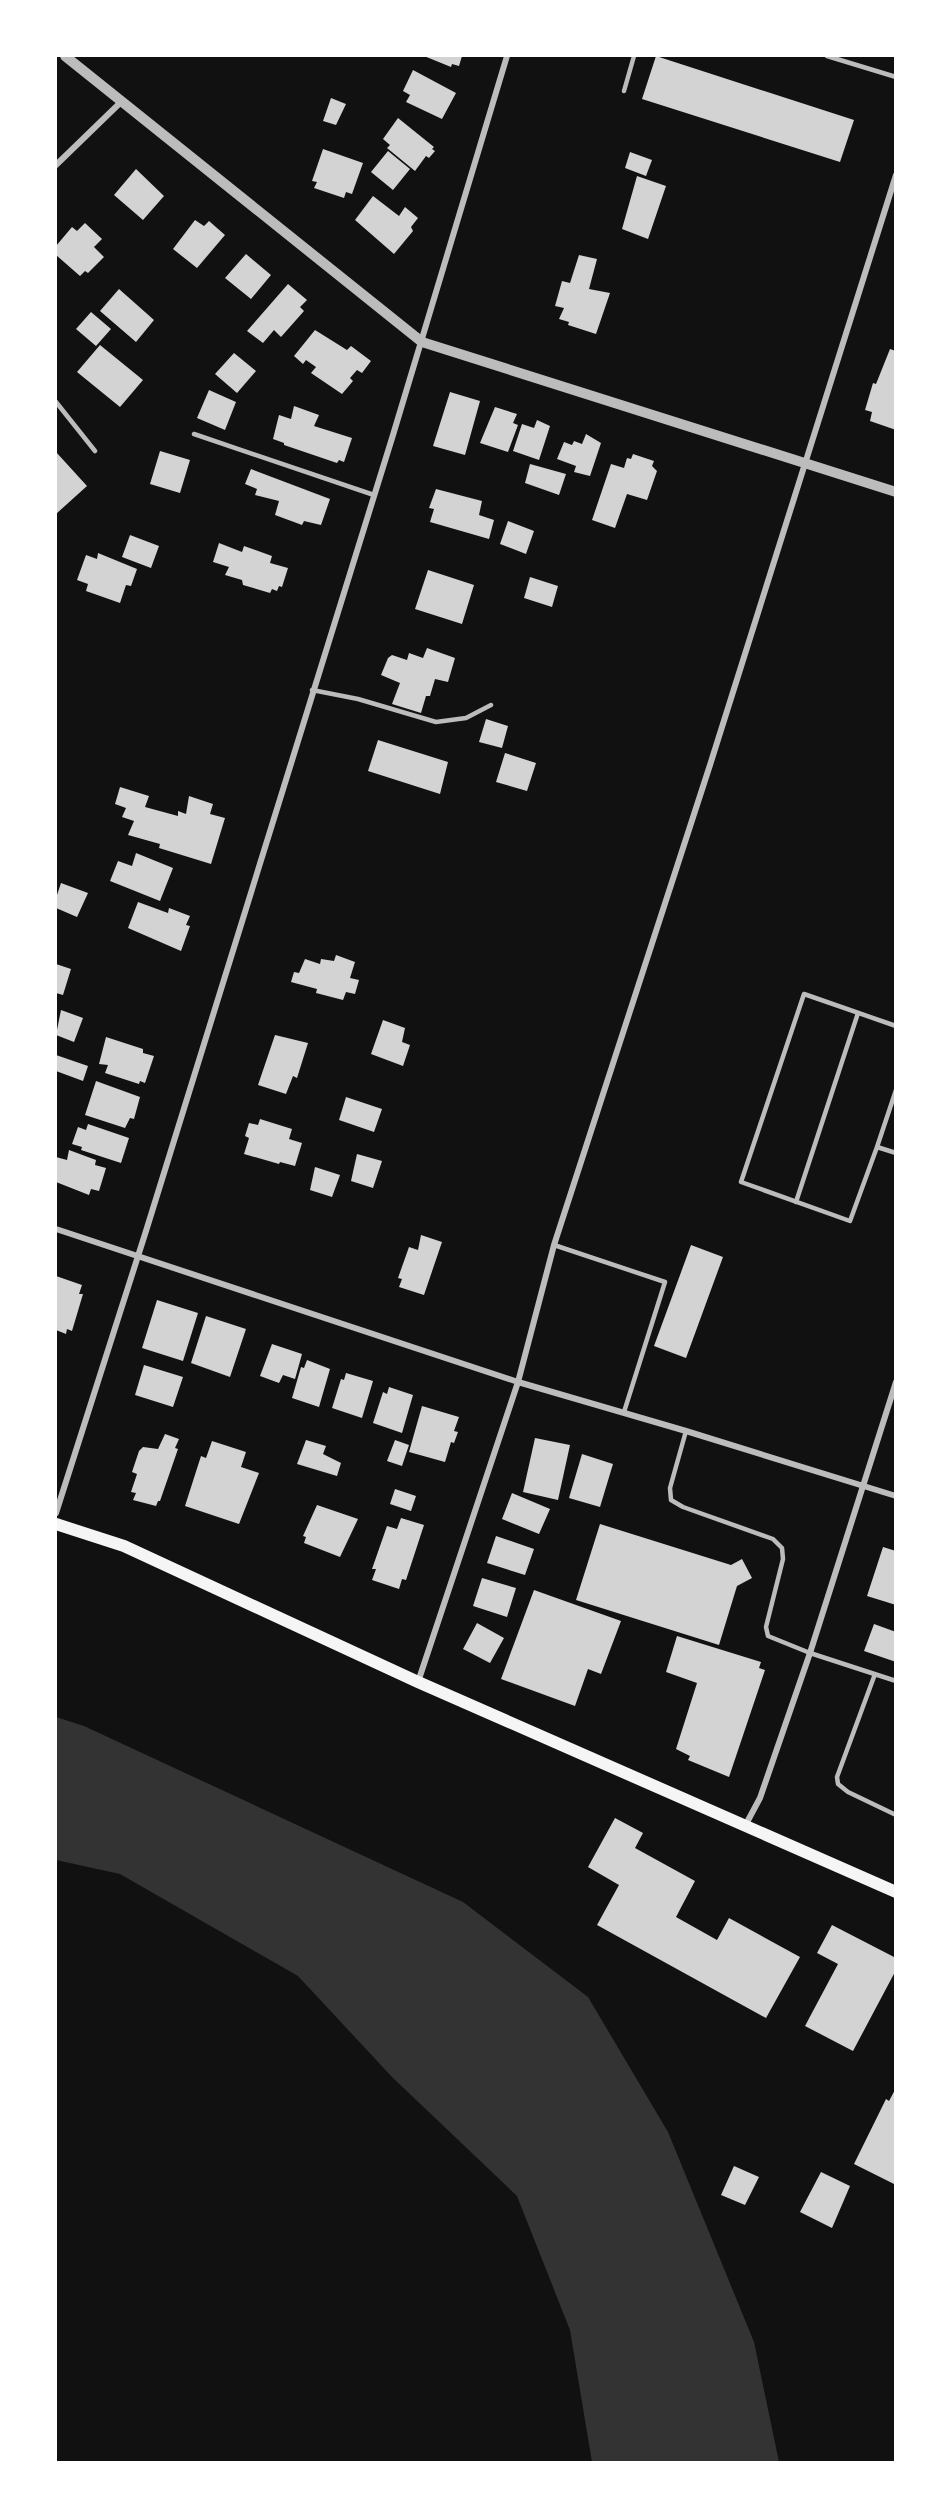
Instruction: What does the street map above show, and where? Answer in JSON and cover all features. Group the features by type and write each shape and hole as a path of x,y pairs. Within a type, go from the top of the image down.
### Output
{"main road":[{"path":"56,1524 124,1546 418,1682 896,1892"}],"street":[{"path":"65,56 422,342 896,492"},
{"path":"56,1513 138,1257 312,690 422,342 507,56"},
{"path":"56,165 121,102"},
{"path":"418,1682 518,1382 554,1245 706,776 896,175"},
{"path":"56,1229 518,1382 624,1412 896,1496"},
{"path":"745,1826 760,1798 810,1653 896,1382"}],"lane":[{"path":"624,91 634,56"},
{"path":"827,56 896,77"},
{"path":"56,402 95,451"},
{"path":"194,434 374,495"},
{"path":"312,690 358,699 436,722 466,718 491,705"},
{"path":"896,1026 804,994 741,1182 850,1221 878,1148 896,1090"},
{"path":"796,1202 858,1013"},
{"path":"878,1148 896,1153"},
{"path":"554,1245 665,1282 624,1412"},
{"path":"686,1431 670,1488 672,1500 683,1508 773,1539 782,1548 783,1559 766,1628 768,1636 810,1653 896,1681"},
{"path":"875,1674 837,1777 838,1784 848,1792 896,1815"}],"shaded area":[{"path":"56,1717 84,1726 463,1902 588,1997 668,2132 754,2342 779,2462 592,2462 570,2330 517,2196 392,2077 298,1976 120,1874 56,1860"}],"building":[{"path":"424,56 462,56 459,66 452,64 451,67"},
{"path":"656,56 854,120 840,162 642,99"},
{"path":"413,70 456,93 442,119 406,102 410,95 403,91"},
{"path":"331,98 346,104 336,125 323,121"},
{"path":"398,118 434,147 432,149 435,151 429,158 426,156 415,171 387,148 390,145 383,139"},
{"path":"323,149 363,163 352,194 346,192 344,198 314,188 317,182 312,181"},
{"path":"388,151 410,169 393,190 371,172"},
{"path":"630,152 652,160 646,176 625,168"},
{"path":"136,169 164,196 143,220 114,195"},
{"path":"637,176 666,186 648,239 622,229"},
{"path":"373,196 399,216 405,207 418,218 411,227 413,231 394,254 355,220"},
{"path":"195,220 204,226 209,221 225,235 197,268 173,249"},
{"path":"85,223 102,239 94,247 104,257 88,273 85,271 80,276 56,255 56,246 72,227 77,231"},
{"path":"246,254 271,275 251,299 225,278"},
{"path":"579,255 597,259 589,289 610,293 596,334 568,325 569,322 559,319 564,308 555,306 562,281 570,283"},
{"path":"288,284 307,300 300,307 304,311 281,337 274,330 263,343 247,331"},
{"path":"119,289 154,320 136,342 100,311"},
{"path":"91,312 111,329 96,346 76,329"},
{"path":"315,330 347,350 351,346 371,361 362,373 357,370 350,378 353,381 342,394 311,373 316,367 306,360 303,364 294,356"},
{"path":"100,345 143,380 120,407 77,372"},
{"path":"890,349 896,351 896,430 870,421 872,412 865,410 873,383 876,384"},
{"path":"234,353 256,371 237,393 215,374"},
{"path":"209,390 236,402 225,430 197,418"},
{"path":"450,392 480,401 465,455 433,446"},
{"path":"294,406 319,415 314,426 352,438 344,462 339,460 337,463 273,439 279,415 291,419"},
{"path":"495,407 517,414 513,423 518,425 508,452 480,443"},
{"path":"537,420 550,426 539,460 513,451 522,424 534,428"},
{"path":"586,434 601,443 590,476 574,472 576,466 557,459 564,442 572,445 574,441 582,444"},
{"path":"160,451 190,460 180,493 150,484"},
{"path":"56,452 87,486 56,514"},
{"path":"633,454 654,461 652,466 657,471 647,500 627,494 615,528 592,520 611,464 624,468 627,458 631,459"},
{"path":"530,464 566,474 559,495 525,483"},
{"path":"251,469 330,499 321,525 304,521 302,525 275,515 279,501 255,495 257,489 245,484"},
{"path":"436,489 482,501 479,515 494,520 489,539 430,522 434,509 429,508"},
{"path":"508,521 534,531 526,554 500,544"},
{"path":"130,535 159,546 151,568 122,557"},
{"path":"219,543 242,552 244,546 272,556 270,563 288,568 282,587 279,586 277,591 272,589 270,593 243,585 242,580 225,575 229,567 213,562"},
{"path":"98,553 137,569 131,586 126,585 120,603 86,591 88,584 77,580 86,555 97,559"},
{"path":"428,570 474,585 462,624 415,609"},
{"path":"530,577 558,586 552,607 524,598"},
{"path":"427,648 455,658 448,682 435,679 430,696 426,696 421,713 392,704 400,683 381,675 388,658 392,655 407,660 409,653 423,658"},
{"path":"486,719 508,726 502,748 479,742"},
{"path":"378,740 448,762 440,794 368,771"},
{"path":"505,753 536,763 527,791 496,782"},
{"path":"120,787 149,796 145,807 178,816 178,811 186,814 189,796 213,804 210,814 225,818 211,864 159,848 160,844 128,835 134,821 122,817 126,808 115,804"},
{"path":"136,853 173,868 160,901 110,881 118,861 132,866"},
{"path":"61,883 88,893 77,917 56,908 56,898"},
{"path":"138,902 168,913 169,908 190,916 186,925 190,926 181,951 128,928"},
{"path":"336,955 355,962 350,978 359,980 355,994 346,992 343,1000 316,993 317,989 291,982 294,972 299,973 305,959 320,964 321,959 334,961"},
{"path":"56,964 71,969 63,995 56,993"},
{"path":"61,1010 83,1018 74,1042 56,1035"},
{"path":"383,1020 405,1028 402,1042 410,1045 403,1066 371,1054"},
{"path":"275,1035 308,1043 297,1078 293,1076 286,1094 258,1085"},
{"path":"106,1037 143,1049 143,1053 154,1056 145,1083 140,1081 139,1084 105,1073 108,1065 99,1064"},
{"path":"56,1055 88,1066 83,1081 56,1071"},
{"path":"96,1081 140,1097 134,1119 130,1118 125,1128 85,1115"},
{"path":"346,1097 382,1109 374,1132 339,1120"},
{"path":"260,1119 292,1129 289,1139 302,1143 295,1166 244,1154 249,1138 245,1136 249,1123 258,1125"},
{"path":"88,1124 129,1138 121,1163 81,1150 82,1147 72,1144 78,1127 86,1130"},
{"path":"69,1150 96,1160 95,1165 106,1168 99,1191 91,1189 89,1195 56,1182 56,1157 67,1160"},
{"path":"357,1154 382,1161 373,1188 351,1181"},
{"path":"315,1167 340,1175 332,1197 310,1190"},
{"path":"421,1235 442,1242 424,1295 399,1287 402,1279 398,1278 409,1247 418,1250"},
{"path":"691,1245 723,1257 686,1358 654,1346"},
{"path":"56,1276 82,1285 79,1294 83,1294 72,1331 67,1329 66,1334 56,1330"},
{"path":"157,1300 198,1313 183,1361 142,1348"},
{"path":"206,1316 246,1329 230,1377 191,1363"},
{"path":"272,1344 302,1354 295,1379 283,1375 279,1383 260,1376"},
{"path":"307,1360 330,1369 319,1407 292,1398 301,1367 304,1368"},
{"path":"144,1365 183,1377 173,1407 135,1395"},
{"path":"346,1373 373,1381 362,1418 332,1408 341,1379 344,1380"},
{"path":"389,1387 413,1395 402,1433 373,1423 383,1392 387,1394"},
{"path":"422,1406 459,1417 454,1431 458,1432 454,1443 451,1442 445,1462 409,1452"},
{"path":"165,1434 179,1439 175,1448 178,1449 160,1501 156,1506 133,1500 136,1493 131,1492 137,1474 132,1472 139,1451 143,1447 158,1449"},
{"path":"535,1438 570,1445 558,1500 523,1492"},
{"path":"306,1440 326,1446 323,1454 341,1463 337,1476 297,1464"},
{"path":"395,1440 409,1445 402,1466 387,1461"},
{"path":"212,1441 246,1452 241,1467 259,1473 239,1524 185,1506 201,1456 206,1458"},
{"path":"582,1454 613,1464 600,1507 569,1498"},
{"path":"395,1489 416,1496 411,1511 390,1504"},
{"path":"512,1493 550,1509 539,1534 502,1519"},
{"path":"317,1505 358,1519 340,1557 304,1543 306,1537 303,1536"},
{"path":"401,1518 424,1525 406,1580 402,1579 399,1589 372,1580 376,1569 372,1569 387,1526 397,1529"},
{"path":"600,1524 731,1565 742,1559 752,1578 737,1586 719,1645 576,1600"},
{"path":"496,1536 534,1549 525,1575 487,1563"},
{"path":"883,1547 896,1551 896,1605 867,1596"},
{"path":"482,1578 516,1588 507,1617 473,1606"},
{"path":"534,1590 621,1621 601,1674 588,1669 575,1706 501,1679"},
{"path":"477,1623 504,1638 490,1663 463,1649"},
{"path":"874,1624 896,1632 896,1662 864,1651"},
{"path":"677,1636 761,1662 759,1668 765,1670 729,1777 688,1760 690,1756 676,1749 697,1683 666,1672"},
{"path":"615,1818 643,1833 635,1848 695,1881 676,1917 717,1940 729,1918 800,1957 766,2018 597,1925 619,1885 588,1867"},
{"path":"832,1925 896,1958 896,1970 853,2051 805,2026 838,1964 817,1953"},
{"path":"896,2088 896,2180 894,2184 854,2164 886,2099 889,2101"},
{"path":"734,2166 759,2177 745,2205 721,2195"},
{"path":"821,2172 850,2186 832,2228 800,2212"}]}
